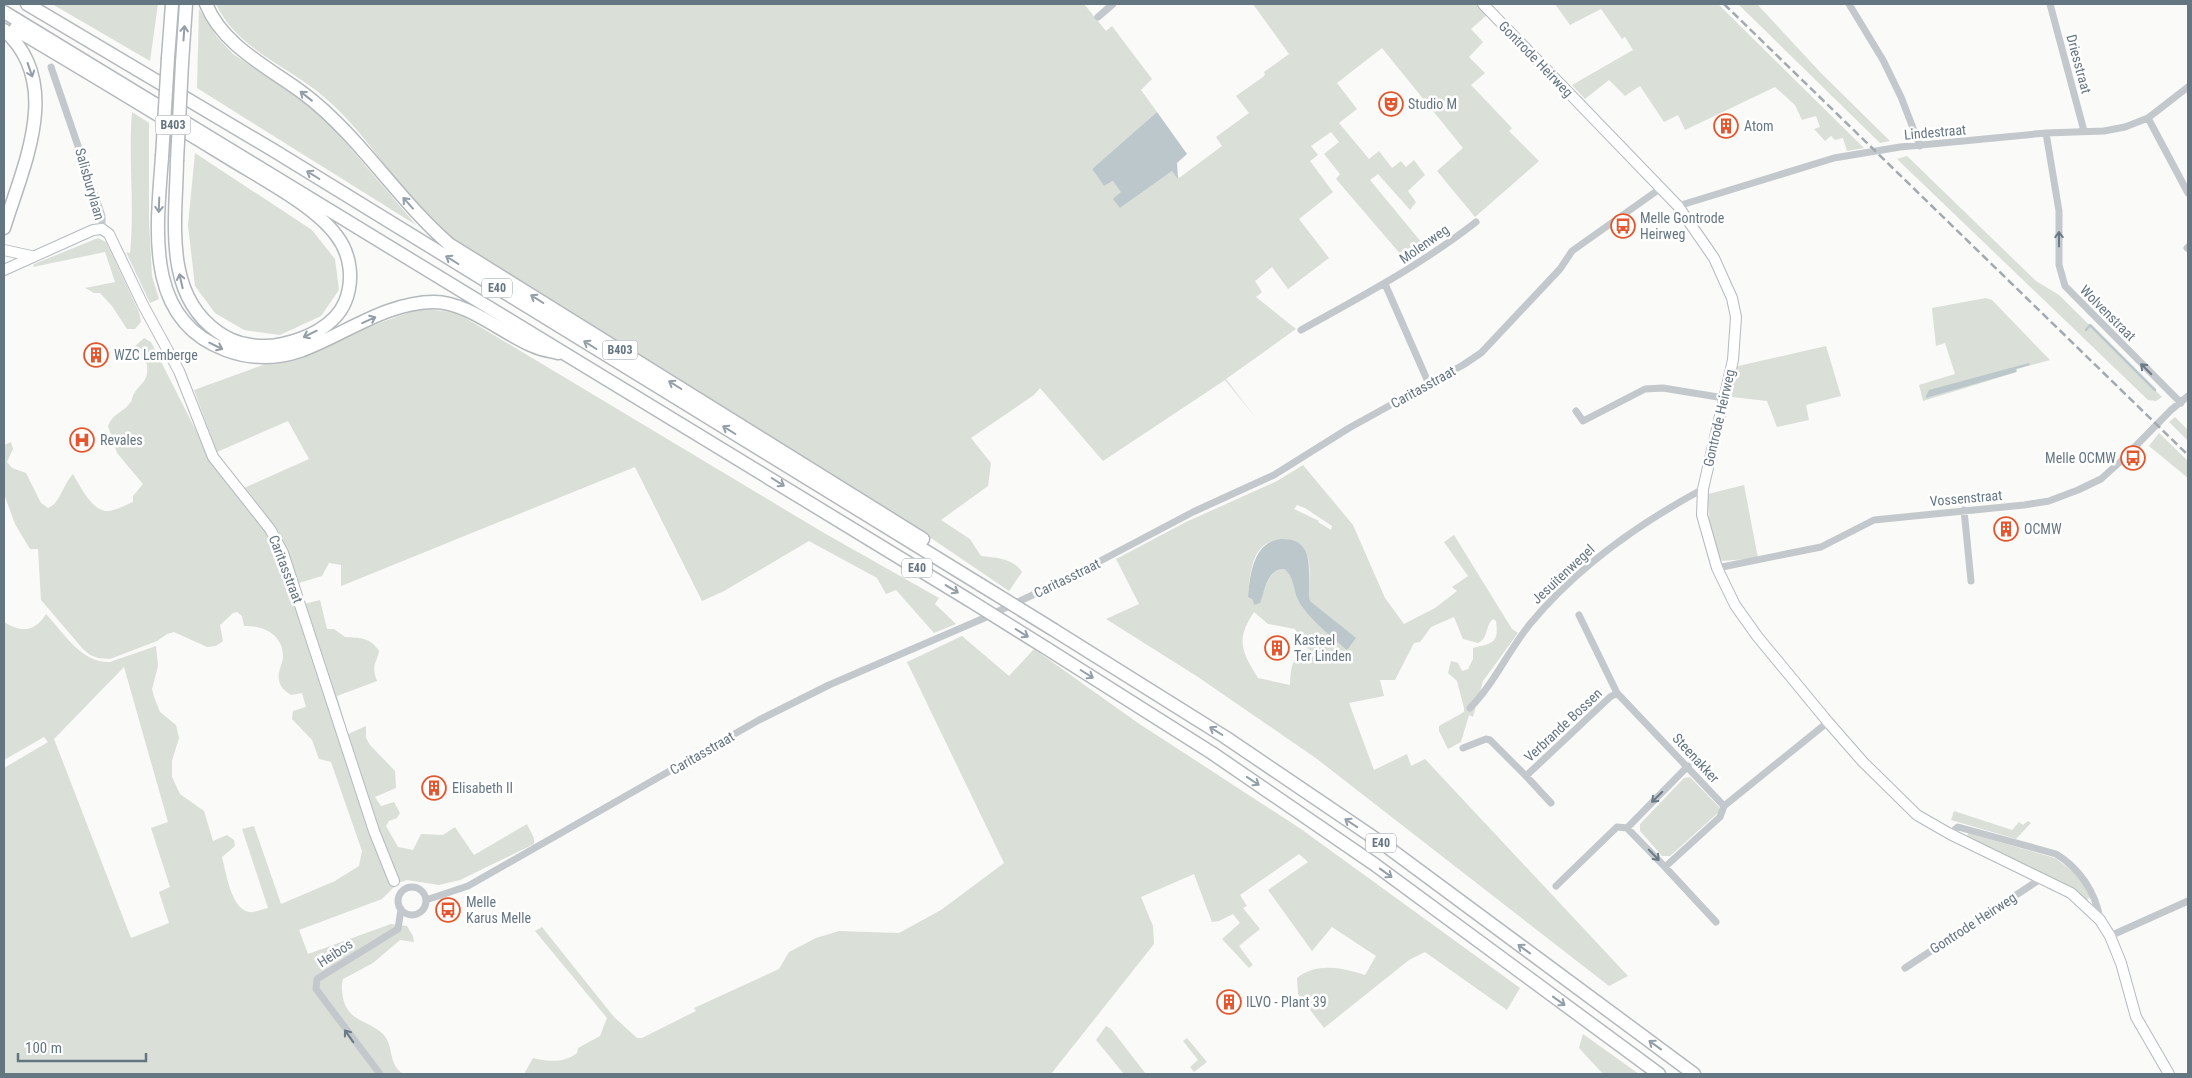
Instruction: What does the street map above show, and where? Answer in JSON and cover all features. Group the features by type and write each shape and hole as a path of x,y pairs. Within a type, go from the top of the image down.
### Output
{"highway":[{"name":"E40","path":"27,4 273,150 964,574 1225,737 1386,846 1694,1074"},
{"name":"B403","path":"172,4 158,243 160,268 166,291 177,312 190,329 219,348 237,354 258,357 280,356 321,342 396,309 415,303 436,302 475,314 533,347 572,356"},
{"name":"B403","path":"4,22 257,176 325,222 337,236 347,254 350,267 350,283 344,305 328,324 299,340 262,347 240,343 222,336 194,310 181,283 177,260 176,161 182,63 186,4"},
{"name":"B403","path":"206,4 215,22 226,36 240,49 304,94 330,115 427,225 449,244 925,540 964,574"},
{"name":"E40","path":"4,12 572,356 969,600 1212,753 1374,864 1659,1074"},
{"path":"4,30 23,52 31,70 37,106 31,141 8,208 4,228"}],"street":[{"path":"1098,17 1113,4"},
{"name":"Gontrode Heirweg","path":"1483,4 1678,206 1714,258 1736,308 1736,338 1703,489 1702,515 1717,568 1735,605 1828,722 1863,762 1917,816 2070,893 2100,920 2110,936 2122,963 2136,1017 2169,1074"},
{"path":"1850,4 1902,97 1920,146"},
{"name":"Driesstraat","path":"2050,4 2084,131"},
{"name":"Salisburylaan","path":"4,270 93,230 102,229 102,216 51,67"},
{"name":"Lindestraat","path":"1678,206 1834,158 1920,146 2046,133 2104,132 2125,127 2148,118 2188,87"},
{"path":"2148,118 2188,192"},
{"name":"Wolvenstraat","path":"2046,133 2059,211 2059,265 2065,286 2181,403"},
{"name":"Caritasstraat","path":"426,900 468,886 759,720 829,685 982,619 1077,574 1193,512 1274,475 1350,428 1481,353 1560,269 1572,251 1661,188"},
{"name":"Molenweg","path":"1301,330 1385,284 1438,251 1476,222"},
{"name":"Caritasstraat","path":"102,229 112,238 144,305 179,370 213,457 270,529 283,553 374,831 394,881"},
{"path":"4,250 32,256"},
{"path":"1385,284 1429,384"},
{"path":"1576,411 1583,421 1645,389 1662,388 1724,398"},
{"name":"Vossenstraat","path":"1717,568 1821,547 1874,520 2043,502 2078,490 2108,473 2188,396"},
{"name":"Jesuitenwegel","path":"1470,708 1480,698 1518,638 1566,584 1592,560 1679,502 1703,489"},
{"path":"1964,510 1971,580"},
{"name":"Steenakker","path":"1579,615 1617,693 1724,806"},
{"name":"Verbrande Bossen","path":"1526,776 1610,697 1617,693"},
{"path":"1665,867 1720,817 1724,806 1756,778 1828,722"},
{"name":"Verbrande Bossen","path":"1463,748 1486,738 1490,740 1551,803"},
{"path":"1627,828 1688,766"},
{"path":"1556,886 1617,827 1627,828 1716,922"},
{"name":"Gontrode Heirweg","path":"1950,834 1958,827 2056,854 2069,862 2077,871 2098,902 2100,920"},
{"name":"Gontrode Heirweg","path":"1905,968 2042,878"},
{"path":"394,881 403,889"},
{"path":"412,887 421,890 426,900 420,912 413,915 401,909 399,897 403,889 412,887"},
{"path":"2110,936 2188,901"},
{"name":"Heibos","path":"380,1074 353,1042 316,988 315,983 317,979 398,930 401,909"}],"shaded area":[{"path":"52,4 158,4 150,61"},
{"path":"216,4 1084,4 1106,31 1112,26 1152,79 1141,90 1157,112 1092,169 1104,186 1113,181 1122,192 1120,208 1173,170 1179,178 1222,146 1216,137 1249,113 1236,96 1263,77 1264,72 1289,54 1253,4 1478,4 1487,15 1471,29 1483,42 1469,57 1485,73 1471,85 1512,128 1509,131 1539,161 1475,217 1437,171 1463,148 1382,48 1337,83 1357,109 1339,123 1369,159 1379,151 1392,168 1401,161 1406,167 1414,160 1425,175 1408,191 1416,202 1410,210 1378,174 1370,180 1422,243 1426,252 1408,263 1336,179 1340,174 1324,154 1339,142 1331,132 1311,146 1318,155 1310,161 1333,192 1299,219 1329,258 1288,289 1272,267 1255,281 1262,292 1256,297 1296,329 1226,379 1256,418 1225,380 1103,461 1040,388 1034,395 971,438 991,463 988,486 941,520 970,539 981,556 1009,561 1018,567 1022,572 1009,591 925,534 443,236 427,219 368,143 336,108 318,92 261,54 235,32"},
{"path":"1555,4 1718,4 1864,148 1847,151 1843,138 1835,140 1831,136 1825,141 1814,129 1820,127 1816,116 1802,120 1795,105 1775,87 1685,130 1678,115 1664,122 1640,86 1625,96 1609,80 1585,99 1572,85 1633,50 1625,37 1622,39 1601,9 1570,25"},
{"path":"1738,4 1757,4 1821,73 1890,141 1880,143"},
{"path":"199,9 217,37 233,54 307,103 328,122 416,225 197,88"},
{"path":"132,112 149,123 149,221 152,276 159,299 150,303 126,252 130,253 131,235"},
{"path":"1157,112 1187,154 1177,163 1178,179 1172,171 1120,208 1113,199 1121,192 1113,181 1104,186 1092,169"},
{"path":"195,153 312,230 335,259 339,290 321,316 280,335 244,330 215,313 195,286 188,225"},
{"path":"1907,156 2036,281 2059,295 2162,397 2156,401 2148,400 1897,159"},
{"path":"98,238 106,242 139,312 141,322 135,329 127,329 112,306 100,293 94,293 85,288 115,282 105,252 33,267 34,264"},
{"path":"1986,298 1992,300 2050,360 2017,369 2017,372 1923,401 1919,385 1955,374 1945,343 1936,346 1932,308"},
{"path":"421,308 457,313 824,533 939,598 935,604 956,624 934,633 896,590 886,594 877,578 809,541 724,591 702,601 635,467 341,586 341,565 329,563 322,576 299,583 277,530 244,488 309,459 288,421 217,452 194,390"},
{"path":"144,338 151,342 215,468 264,528 274,545 291,590 304,604 320,600 327,629 334,629 345,637 360,638 368,641 376,646 379,651 374,668 377,681 337,696 348,734 366,726 366,738 370,745 395,771 396,788 375,797 381,806 394,802 400,813 397,818 389,821 386,826 398,847 413,850 421,834 443,835 455,827 474,855 527,824 534,838 534,844 460,880 439,885 407,880 398,883 382,899 299,930 308,954 391,924 407,926 414,942 400,940 373,963 343,979 342,986 343,998 349,1012 383,1034 389,1044 395,1066 404,1074 4,1074 4,768 48,742 44,737 4,760 4,622 16,628 27,629 37,624 46,614 74,646 90,658 100,661 110,662 156,646 158,666 152,689 154,697 160,712 176,725 179,738 172,761 172,777 180,794 204,811 213,841 227,835 234,840 235,846 222,857 230,889 243,909 251,912 268,908 242,829 254,826 281,904 335,881 359,866 362,851 331,762 319,759 312,740 292,719 293,711 306,707 302,693 291,695 280,685 279,671 283,659 282,648 270,632 258,627 244,626 242,616 237,612 233,613 220,625 223,641 216,646 207,647 174,632 167,634 157,641 110,659 98,658 90,655 83,649 41,600 38,549 30,549 15,524 4,494 4,445 11,442 13,449 7,462 12,468 26,473 41,503 48,508 59,498 73,474 83,492 98,508 109,511 133,502 133,496 143,484 117,453 108,426 112,419 131,402 135,392 146,376 147,364 134,353 133,348","holes":["124,667 168,822 151,828 170,887 159,892 169,923 131,938 54,739"]},
{"path":"1826,346 1841,396 1806,405 1809,420 1777,427 1767,401 1732,397 1734,367"},
{"path":"2029,363 2030,365 2016,369 2016,372 1926,398 1929,390"},
{"path":"2175,417 2188,430 2188,441 2169,422"},
{"path":"2159,433 2188,461 2188,478 2149,446"},
{"path":"1303,465 1353,525 1385,598 1404,624 1435,608 1457,591 1452,587 1468,576 1444,542 1454,535 1512,629 1518,633 1483,681 1473,717 1469,715 1461,742 1448,749 1439,731 1439,726 1464,712 1457,681 1448,673 1451,661 1458,663 1462,671 1468,669 1473,659 1473,648 1490,643 1495,638 1497,628 1496,621 1493,619 1484,638 1478,643 1463,639 1454,617 1431,627 1420,642 1414,643 1395,680 1380,680 1384,696 1349,703 1374,770 1407,754 1411,766 1425,759 1628,976 1609,986 1317,759 1198,677 1106,619 1139,604 1116,559 1186,522 1277,481","holes":["1297,505 1305,508 1332,526 1331,530 1319,521 1294,509","1286,539 1304,550 1309,564 1310,601 1355,639 1336,640 1310,617 1301,606 1296,596 1292,579 1284,569 1278,570 1273,574 1255,605 1253,600 1248,597 1250,575 1257,554 1261,548 1273,541","1254,612 1268,624 1295,629 1302,645 1310,650 1299,655 1293,663 1290,685 1258,678 1248,661 1243,646 1244,630"]},
{"path":"1744,485 1758,558 1722,561 1712,538 1708,494"},
{"path":"1281,539 1293,540 1301,545 1306,552 1310,601 1356,638 1347,650 1307,613 1296,596 1290,575 1284,569 1278,570 1270,577 1260,603 1254,605 1253,600 1248,597 1252,570 1259,553 1264,546 1272,541"},
{"path":"962,636 1009,676 1034,649 1138,723 1301,829 1520,988 1507,1010 1425,952 1409,960 1324,1028 1298,994 1297,978 1305,973 1322,968 1348,970 1365,975 1376,956 1332,927 1312,951 1268,890 1308,862 1299,854 1240,895 1247,906 1243,908 1260,929 1239,946 1253,965 1249,968 1222,939 1240,923 1233,914 1219,921 1212,922 1194,874 1141,897 1153,926 1154,944 1051,1074 524,1074 533,1058 556,1061 567,1059 577,1053 578,1048 600,1036 607,1018 535,931 542,927 614,1017 637,1038 642,1038 696,1011 694,1008 779,969 789,952 816,938 839,931 899,933 941,910 1004,863 907,662"},
{"path":"1690,777 1719,807 1719,812 1670,856 1662,856 1640,831 1640,824 1684,778"},
{"path":"1954,811 2012,830 2019,822 2023,825 2028,821 2031,823 2016,839 1951,820"},
{"path":"1968,833 2055,858 2079,876 2090,897 2087,900 2061,883 1967,837"},
{"path":"1106,1026 1111,1029 1146,1074 1124,1074 1096,1040"},
{"path":"1583,1034 1639,1074 1603,1074 1579,1048"},
{"path":"1187,1038 1207,1062 1194,1072 1190,1067 1198,1060 1183,1041"}],"waterway":[{"path":"2086,330 2090,325 2155,390"}],"railway":[{"path":"1724,4 2188,455"}],"place":[{"name":"Studio M","path":"1391,104"},
{"name":"Atom","path":"1726,126"},
{"name":"Melle Gontrode Heirweg","path":"1623,226"},
{"name":"WZC Lemberge","path":"96,355"},
{"name":"Revales","path":"82,440"},
{"name":"Melle OCMW","path":"2133,458"},
{"name":"OCMW","path":"2006,529"},
{"name":"Kasteel Ter Linden","path":"1277,648"},
{"name":"Elisabeth II","path":"434,788"},
{"name":"Melle Karus Melle","path":"448,910"},
{"name":"ILVO - Plant 39","path":"1229,1002"}]}
